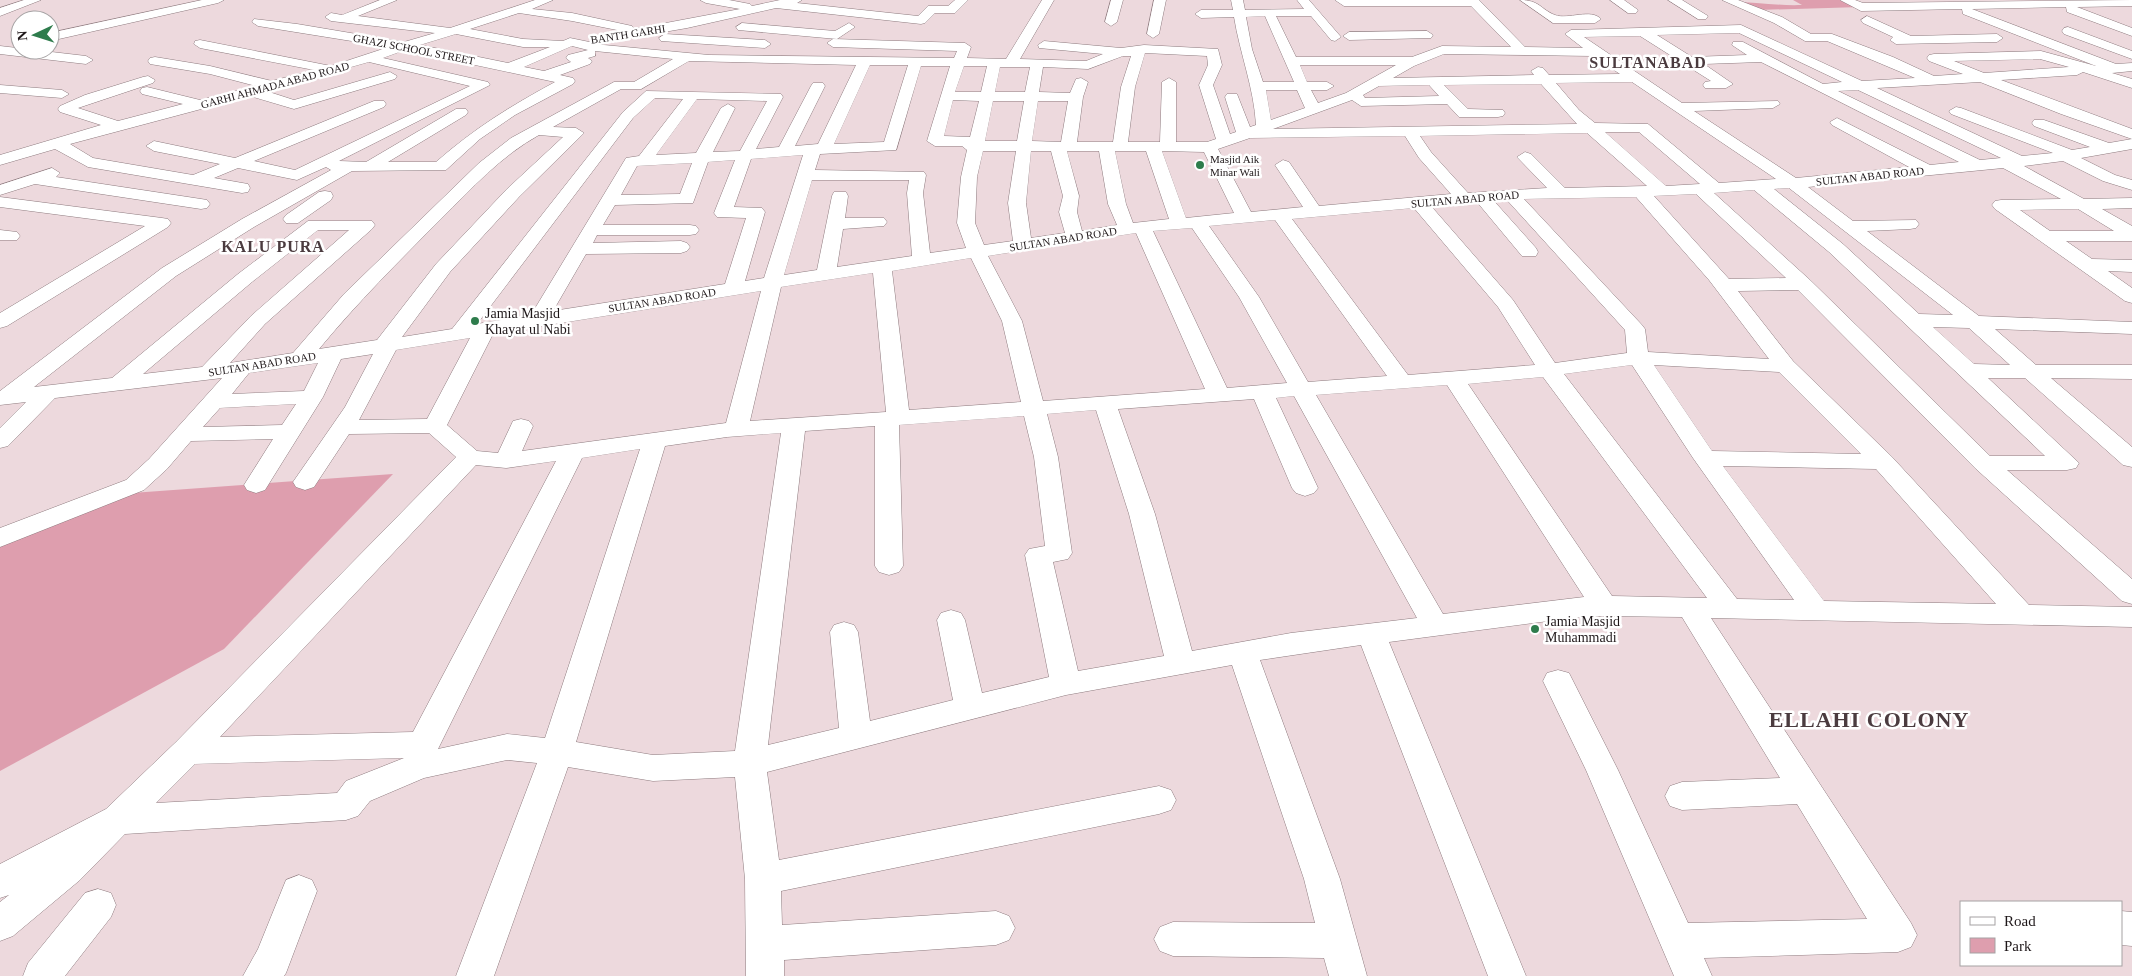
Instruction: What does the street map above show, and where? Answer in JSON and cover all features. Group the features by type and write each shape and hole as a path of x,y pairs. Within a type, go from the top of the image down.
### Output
{"street":[{"path":"2,19 35,0"},
{"path":"60,34 218,0"},
{"path":"342,18 391,0 389,0"},
{"name":"GARHI AHMADA ABAD ROAD","path":"2,158 332,70 548,0"},
{"path":"706,0 758,8"},
{"name":"BANTH GARHI","path":"323,16 456,31 523,43 570,42 644,33 795,0"},
{"path":"842,0 936,4 951,10"},
{"path":"776,4 940,23 962,0"},
{"path":"1048,0 1003,61 988,96 970,177 966,223 977,252 1012,321 1046,457 1059,553 1038,555 1066,684"},
{"path":"1111,22 1117,0"},
{"path":"1153,34 1160,0"},
{"path":"1183,51 1184,43 1201,44 1202,0"},
{"path":"1237,0 1246,49 1262,99 1253,132"},
{"path":"1303,0 1335,37"},
{"path":"1341,0 1344,3 1403,10 1442,50"},
{"path":"1526,0 1571,34 1601,51 1635,78 1793,184 1974,322 2132,460"},
{"path":"1616,0 1629,14 1645,17"},
{"path":"1674,0 1702,16"},
{"path":"1846,0 1861,7 1949,4 2132,3"},
{"path":"1201,14 1403,10 1472,1 1522,51 1590,128 1662,190"},
{"path":"153,2 190,7"},
{"path":"2107,3 2132,12"},
{"path":"921,20 936,4"},
{"path":"1949,4 2114,68"},
{"path":"2058,4 2132,32"},
{"path":"1567,5 1588,19"},
{"path":"1730,6 1778,20 1809,38 1828,37 1888,60 1934,82"},
{"path":"1910,6 1946,20"},
{"path":"518,10 572,17 663,38 781,45"},
{"path":"466,12 499,16"},
{"path":"736,13 855,24 833,41 821,60"},
{"path":"1269,13 1313,109"},
{"path":"1673,17 1717,16 1887,98 2013,162 2132,235"},
{"path":"652,17 687,24"},
{"path":"1553,20 1607,18"},
{"path":"1470,19 1490,19"},
{"path":"1867,20 1910,40"},
{"path":"700,21 833,41 965,47 958,61 935,141 969,142 970,146 1209,147 1225,143 1354,94 1415,61 1442,50"},
{"name":"GHAZI SCHOOL STREET","path":"258,22 336,33 511,67 568,81 489,126 440,167 368,167"},
{"path":"1896,40 1997,38 1964,27"},
{"path":"1571,34 1741,29"},
{"path":"2068,30 2132,55"},
{"path":"1643,32 1668,48 1688,54 1762,58"},
{"path":"1349,36 1427,34"},
{"path":"60,35 101,38"},
{"path":"2087,37 2132,36"},
{"path":"807,45 833,41"},
{"path":"511,67 548,53 570,42 604,49 687,57 751,60 1003,61 1088,65 1122,52 1144,49 1213,52 1215,66 1206,84 1225,143"},
{"path":"1771,43 1733,46 1762,58 1977,165"},
{"path":"200,44 332,70"},
{"path":"1044,45 1139,53 1132,69 1113,147 1117,204 1135,228 1219,395"},
{"path":"1649,49 1668,48"},
{"path":"0,49 86,60"},
{"path":"546,76 585,61 573,58 604,49"},
{"path":"1335,54 1442,50 1601,51"},
{"path":"1433,81 1464,114 1514,113 1462,50"},
{"path":"1688,54 1714,77 1726,84 1710,85 1744,105"},
{"path":"2132,67 2114,68 2092,70 2023,76 1984,86 1934,58 2042,56 2092,70 2132,84"},
{"path":"460,334 615,133 643,90 687,57"},
{"path":"154,146 297,175 483,85 370,58"},
{"path":"742,71 751,60"},
{"path":"155,61 210,70 274,86"},
{"path":"736,430 772,284 805,175 865,61"},
{"path":"538,320 632,161 818,149 890,147 916,61"},
{"path":"1295,67 1415,61"},
{"path":"1023,244 1017,203 1037,63"},
{"path":"1076,237 1068,212 1071,196 1063,147 1076,97 1088,65"},
{"path":"1295,67 1397,71"},
{"path":"784,152 815,80 829,74"},
{"path":"253,92 294,105 390,76"},
{"path":"1714,77 1734,76"},
{"path":"2023,76 2048,86"},
{"path":"1379,82 1635,78"},
{"path":"1169,82 1161,148 1188,223 1249,296 1435,625"},
{"path":"1821,88 1934,82 1984,86 2016,91 2132,134"},
{"path":"301,358 351,298 485,166 516,141 619,85 643,90 693,95 780,92 745,155 723,213 756,212 733,290"},
{"path":"118,126 65,109 90,98 147,86 228,114"},
{"path":"1259,86 1327,86"},
{"path":"0,89 62,94"},
{"path":"1354,94 1360,102 1450,100"},
{"path":"644,160 693,95"},
{"path":"292,219 368,167 488,96"},
{"path":"947,96 1076,97"},
{"path":"1887,98 1916,96"},
{"path":"1232,98 1253,132"},
{"path":"195,180 380,104"},
{"path":"1678,107 1773,104"},
{"path":"609,200 687,199 702,157 728,108"},
{"path":"1553,112 1573,111"},
{"path":"1956,111 2067,155 2109,178 2132,185"},
{"path":"1837,122 1926,170"},
{"path":"2039,123 2107,148"},
{"path":"1253,132 1410,132 1643,127 1984,463 2132,594"},
{"path":"535,130 615,133"},
{"path":"1410,132 1425,155 1529,252"},
{"path":"306,482 356,407 386,345 443,268 513,193 576,133"},
{"path":"56,143 88,162 242,188"},
{"name":"SULTAN ABAD ROAD","path":"4,398 209,373 1023,244 1135,228 1510,194 1640,191 1793,184 2013,162 2132,144"},
{"path":"1209,147 1245,217"},
{"path":"274,148 349,166 368,167"},
{"path":"1596,150 1614,150"},
{"path":"1525,157 1560,192"},
{"path":"2,158 42,177 201,204"},
{"path":"0,190 88,162"},
{"path":"1283,165 1315,212"},
{"path":"4,398 169,272 248,223 349,166"},
{"path":"805,175 918,175 915,193 922,261"},
{"path":"1758,185 1836,248 2067,463 1984,463"},
{"path":"1640,191 1689,242 1725,285 1786,366 1883,462 2020,614"},
{"path":"1510,194 1635,329 1638,358 1705,458 1816,610"},
{"path":"826,276 840,196"},
{"path":"0,202 162,223 0,322"},
{"path":"1418,202 1506,304 1549,370 1729,608"},
{"path":"2132,203 2001,204 2132,297"},
{"path":"1280,215 1402,382"},
{"path":"835,224 878,222"},
{"path":"1848,226 1910,224"},
{"path":"117,384 245,278 314,225 366,225 258,320 209,373"},
{"path":"591,230 690,230"},
{"path":"2047,236 2132,235"},
{"path":"580,249 681,247"},
{"path":"2087,264 2132,266"},
{"path":"882,267 893,418 889,566"},
{"path":"1725,285 1803,284"},
{"path":"1913,320 2131,329"},
{"path":"435,426 485,330"},
{"path":"256,485 312,397 333,353"},
{"path":"342,427 435,426 470,457 506,461 654,439 736,430 1453,378 1549,370 1638,358 1786,366"},
{"path":"0,538 135,485 158,464 242,368"},
{"path":"1969,371 2032,373 2132,372"},
{"path":"1453,378 1604,606"},
{"path":"0,441 48,392"},
{"path":"1262,392 1305,488"},
{"path":"214,401 312,397"},
{"path":"1105,403 1142,514 1181,665"},
{"path":"506,461 521,426"},
{"path":"794,426 750,763 763,879 764,960 996,928"},
{"path":"184,434 290,432"},
{"path":"475,976 557,752 654,439"},
{"path":"0,882 115,820 346,806 358,792 421,755 573,451"},
{"path":"0,924 67,869 187,751 470,457"},
{"path":"1705,458 1883,462"},
{"path":"187,751 421,755 507,747 557,752 653,768 750,763 1066,684 1292,644 1435,625 1604,606 2132,617"},
{"path":"1677,941 1898,935 1690,608"},
{"path":"951,620 970,709"},
{"path":"844,632 856,737"},
{"path":"1371,634 1507,976"},
{"path":"1242,654 1322,878 1348,976"},
{"path":"1558,680 1602,770 1693,976"},
{"path":"1682,796 1805,790"},
{"path":"763,879 1159,800"},
{"path":"262,976 272,960 299,891"},
{"path":"42,976 98,905"},
{"path":"1173,939 1339,941"}],"green space":[{"path":"1793,0 1852,0 1861,7 1757,10 1733,2 1802,5"},
{"path":"393,474 224,649 0,771 0,543 132,493"}],"place":[{"name":"Masjid Aik Minar Wali","path":"1200,165"},
{"name":"Jamia Masjid Khayat ul Nabi","path":"475,321"},
{"name":"Jamia Masjid Muhammadi","path":"1535,629"}],"district":[{"name":"SULTANABAD","path":"1648,62"},
{"name":"KALU PURA","path":"273,246"},
{"name":"ELLAHI COLONY","path":"1869,719"}]}
